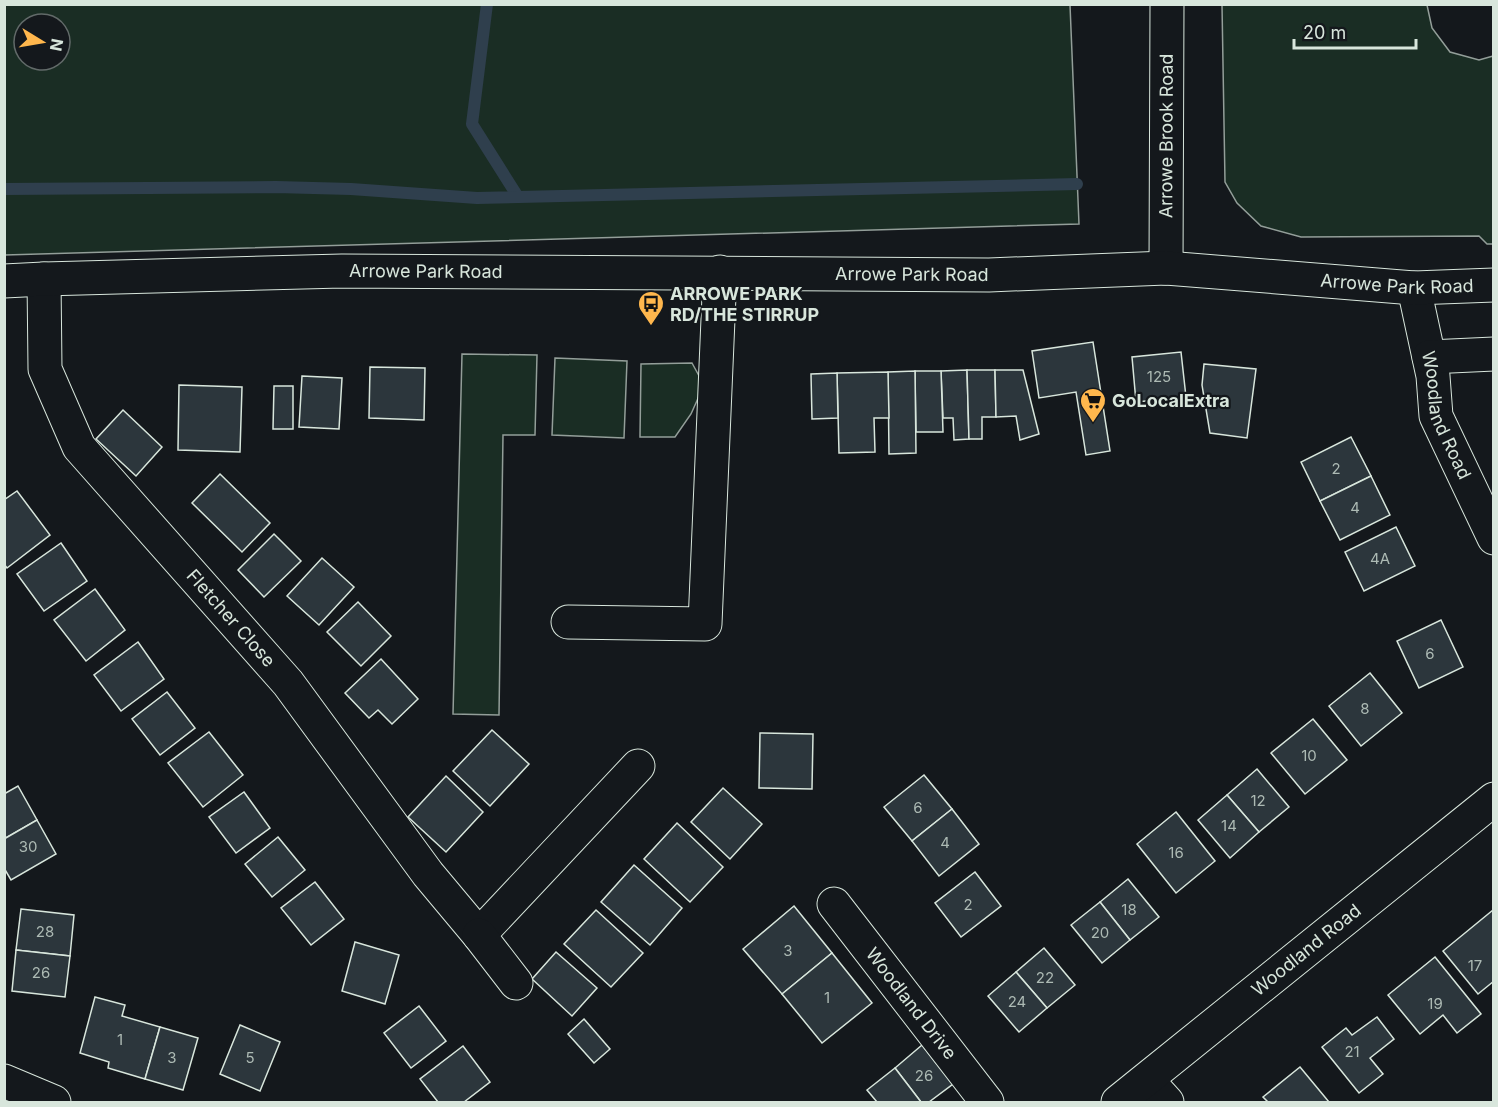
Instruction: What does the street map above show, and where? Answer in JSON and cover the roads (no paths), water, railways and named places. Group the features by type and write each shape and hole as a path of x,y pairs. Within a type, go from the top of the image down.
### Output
{"street":[{"name":"Arrowe Brook Road","path":"1166,267 1167,4"},
{"name":"Arrowe Park Road","path":"4,281 342,271 989,275 1166,267 1414,288 1494,285"},
{"path":"568,622 705,624 720,272"},
{"name":"Fletcher Close","path":"44,279 45,369 79,447 288,683 428,874 516,983"},
{"name":"Woodland Road","path":"1414,288 1433,376 1436,416 1494,538"},
{"path":"1429,357 1494,354"},
{"path":"479,935 638,766"},
{"name":"Woodland Road","path":"1118,1102 1157,1091 1494,799"},
{"name":"Woodland Drive","path":"834,904 987,1102"},
{"path":"4,1081 54,1102"}],"waterway":[{"path":"487,4 472,124 518,197"},
{"path":"4,189 276,187 351,189 477,198 1077,184"}],"place":[{"name":"ARROWE PARK RD/THE STIRRUP","path":"651,327"},
{"name":"GoLocalExtra","path":"1093,424"}]}
